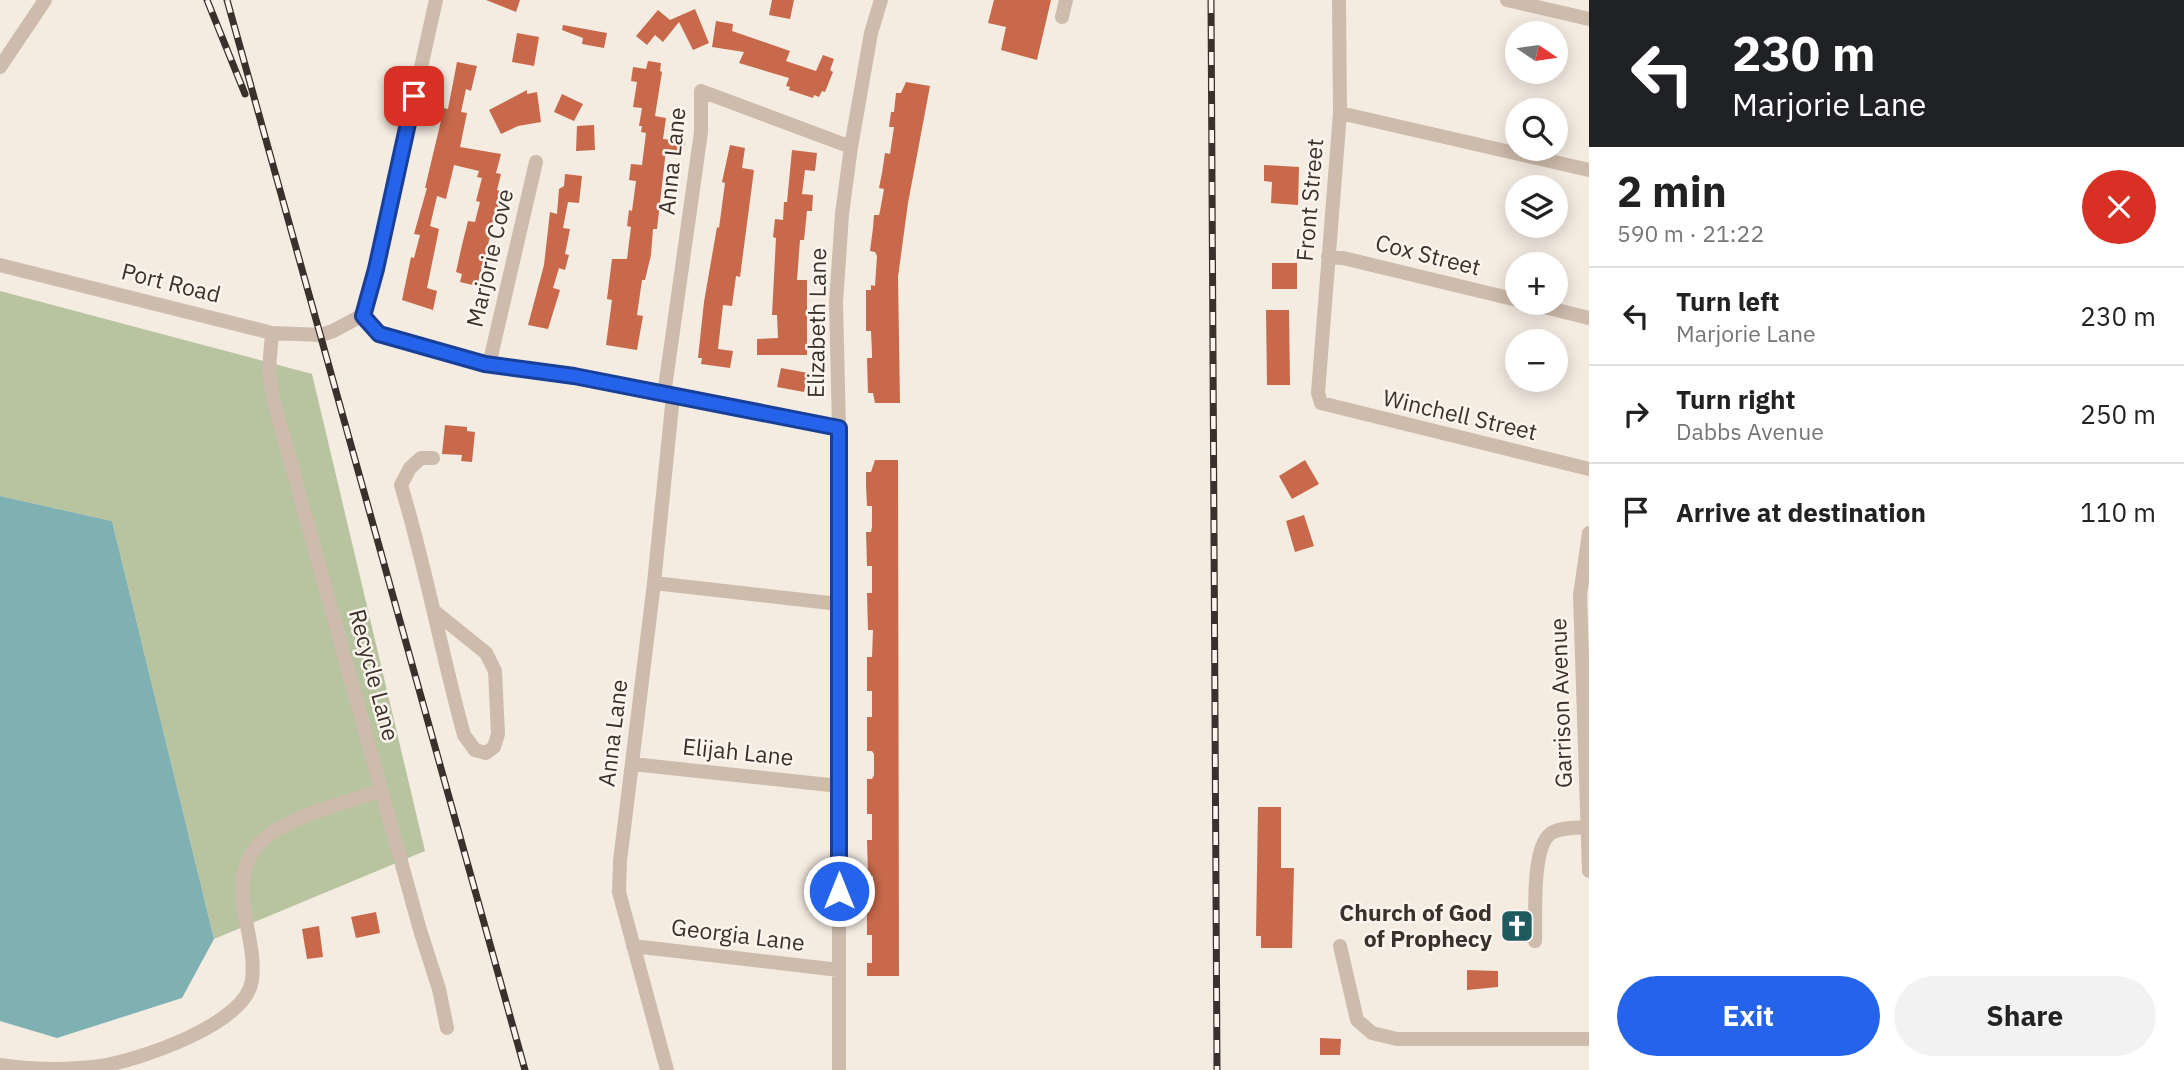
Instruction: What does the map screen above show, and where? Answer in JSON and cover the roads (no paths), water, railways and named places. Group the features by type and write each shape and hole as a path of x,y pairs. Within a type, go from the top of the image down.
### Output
{"street":[{"path":"0,67 45,0"},
{"path":"436,0 363,316 379,334 489,365 574,376 839,428"},
{"name":"Elizabeth Lane","path":"839,1070 839,428 836,303 842,214 851,147 870,33 881,0"},
{"path":"1062,17 1066,0"},
{"name":"Front Street","path":"1321,403 1318,393 1340,113 1339,0"},
{"path":"1507,0 1589,19"},
{"name":"Anna Lane","path":"667,1070 619,892 620,861 654,583 669,395 701,132 701,91 851,147"},
{"path":"1340,113 1589,170"},
{"name":"Marjorie Cove","path":"489,365 536,162"},
{"name":"Cox Street","path":"1328,257 1343,258 1505,297"},
{"name":"Port Road","path":"0,265 272,333 321,335 363,316"},
{"path":"1568,313 1589,318"},
{"name":"Recycle Lane","path":"272,333 269,369 273,398 420,930 439,989 447,1028"},
{"name":"Winchell Street","path":"1321,403 1589,469"},
{"path":"433,458 421,458 410,468 401,485 423,558 434,611 464,735 475,751 486,753 494,747 498,734 495,671 486,653 434,611"},
{"name":"Garrison Avenue","path":"1588,540 1580,594 1589,871"},
{"path":"654,583 839,604"},
{"name":"Elijah Lane","path":"632,764 839,786"},
{"path":"0,1065 100,1066 140,1057 223,1020 242,1001 253,982 251,950 240,889 247,864 257,847 272,831 293,820 382,790"},
{"path":"1535,941 1538,858 1543,842 1557,830 1587,827"},
{"name":"Georgia Lane","path":"633,946 839,970"},
{"path":"1340,946 1357,1020 1373,1033 1397,1039 1589,1039"}],"water":[{"path":"0,496 112,521 214,939 182,998 57,1038 0,1021"}],"railway":[{"path":"207,0 245,94"},
{"path":"227,0 525,1070"},
{"path":"1211,0 1217,1070"}],"place":[{"name":"Church of God of Prophecy","path":"1517,926"}]}
